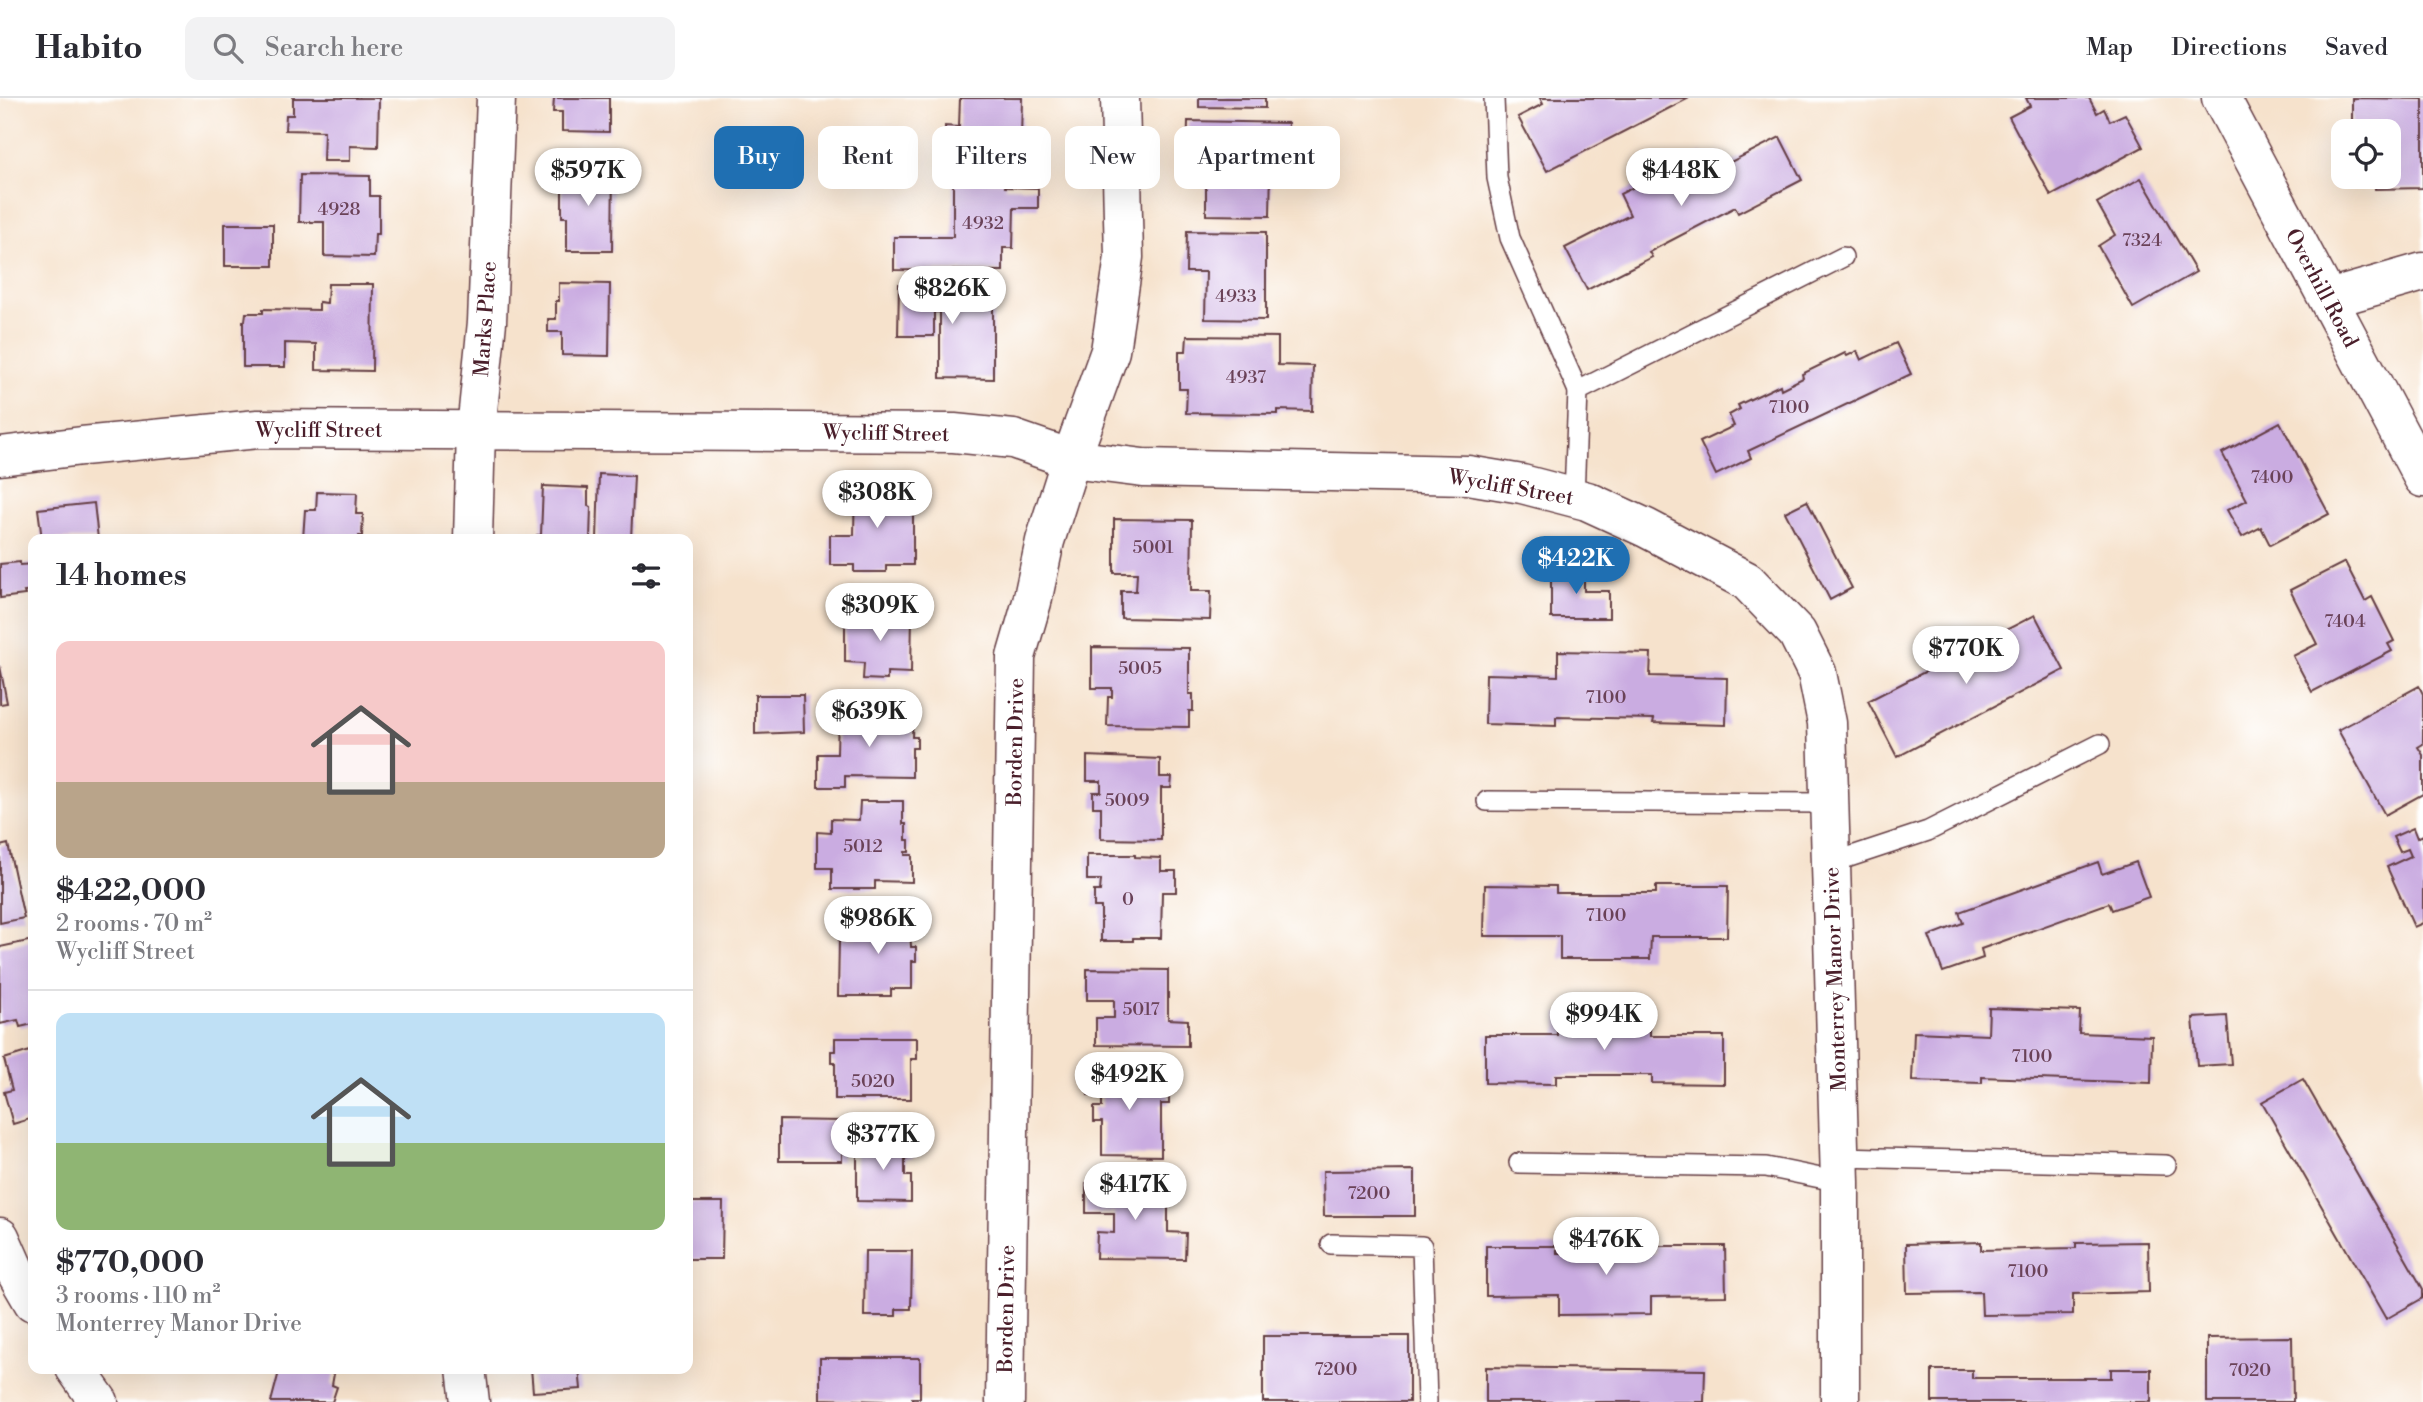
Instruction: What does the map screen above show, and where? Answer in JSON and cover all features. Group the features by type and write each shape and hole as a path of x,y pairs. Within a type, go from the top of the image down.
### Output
{"street":[{"name":"Marks Place","path":"473,534 476,430 487,322 496,98"},
{"name":"Borden Drive","path":"1005,1402 1016,657 1032,602 1045,541 1071,458 1111,351 1124,257 1120,98"},
{"name":"Overhill Road","path":"2221,98 2423,478"},
{"path":"2329,299 2423,272"},
{"name":"Wycliff Street","path":"0,456 258,429 954,433 1013,439 1071,458 1143,468 1468,475 1522,484 1587,501 1748,581"},
{"name":"Monterrey Manor Drive","path":"1748,581 1797,633 1817,673 1827,723 1840,1170 1840,1402"},
{"path":"0,1237 28,1293"},
{"path":"79,1374 99,1402"},
{"path":"467,1374 470,1402"}],"lane":[{"path":"1494,98 1497,178 1510,239 1578,391 1574,497"},
{"path":"1578,391 1843,257"},
{"path":"1831,863 1928,831 2100,744"},
{"path":"1487,801 1829,803"},
{"path":"1519,1163 1840,1170 2166,1165"},
{"path":"1331,1244 1422,1245 1427,1402"}],"building":[{"path":"293,98 379,98 378,147 350,146 350,161 323,161 324,131 285,130 286,115 293,115"},
{"path":"554,98 609,98 609,132 562,131 562,112 553,112"},
{"path":"960,98 1022,98 1021,126 959,126"},
{"path":"1199,98 1265,98 1265,108 1199,107"},
{"path":"1540,98 1689,98 1547,171 1518,117 1543,104"},
{"path":"2026,98 2089,98 2097,113 2104,109 2110,121 2125,114 2143,147 2051,196 2009,117 2030,106"},
{"path":"2352,98 2423,99 2423,188 2401,188 2401,119 2352,119"},
{"path":"1188,121 1288,123 1288,126 1188,126"},
{"path":"1780,137 1802,180 1738,213 1735,207 1649,252 1652,257 1587,290 1565,248 1630,215 1620,194 1701,153 1711,172"},
{"path":"562,167 613,167 612,251 567,251 567,217 562,217"},
{"path":"300,175 370,176 370,196 379,196 379,234 375,234 374,257 324,256 324,222 299,222"},
{"path":"2141,178 2196,272 2133,308 2098,246 2115,235 2097,203"},
{"path":"953,189 1038,189 1038,208 1014,208 1013,248 1003,248 1003,271 894,270 894,237 953,237"},
{"path":"1206,189 1271,189 1270,216 1206,215"},
{"path":"225,224 273,224 273,266 225,266"},
{"path":"1187,231 1266,232 1266,320 1205,319 1206,272 1186,272"},
{"path":"559,283 610,284 609,356 562,355 562,332 548,332 548,319 556,319"},
{"path":"328,284 373,284 372,371 316,370 316,344 285,343 285,367 243,367 243,321 246,313 263,313 263,309 319,310 319,302 327,303"},
{"path":"899,284 983,285 982,298 993,298 993,379 940,378 940,312 934,312 934,336 898,336"},
{"path":"1187,336 1278,337 1278,365 1313,366 1312,411 1278,410 1278,414 1186,413 1187,389 1179,389 1179,351 1186,351"},
{"path":"1896,343 1911,374 1748,451 1751,458 1716,475 1700,442 1734,426 1729,415 1740,409 1738,405 1780,385 1781,389 1803,378 1802,374 1845,353 1847,356 1857,351 1861,360"},
{"path":"2280,422 2329,514 2270,545 2261,527 2242,537 2227,510 2247,500 2222,453"},
{"path":"599,474 634,476 631,534 597,534"},
{"path":"855,481 903,481 903,503 913,503 913,565 886,565 886,572 854,572 854,565 830,565 830,535 854,535"},
{"path":"543,486 588,488 588,506 591,507 590,534 541,534"},
{"path":"317,492 357,493 356,514 363,514 362,534 303,534 305,510 316,510"},
{"path":"1807,501 1852,588 1830,600 1785,512"},
{"path":"94,503 97,534 41,534 38,509"},
{"path":"1114,519 1192,520 1191,591 1211,591 1210,620 1121,618 1121,591 1136,591 1137,573 1114,573"},
{"path":"20,562 20,565 28,564 28,592 24,592 25,595 0,598 0,564"},
{"path":"2345,562 2365,601 2372,597 2394,641 2388,644 2392,651 2312,692 2293,656 2317,644 2290,590"},
{"path":"1551,568 1584,568 1584,591 1609,591 1609,618 1551,618"},
{"path":"864,611 912,612 911,673 887,672 887,680 863,679 864,663 845,662 845,615 864,615"},
{"path":"2035,615 2064,670 1897,757 1868,701"},
{"path":"1092,647 1189,648 1189,694 1193,694 1193,711 1189,711 1189,727 1107,726 1108,697 1112,697 1112,688 1092,688"},
{"path":"1558,651 1651,653 1650,676 1727,678 1726,725 1653,723 1654,719 1556,717 1556,726 1485,724 1486,674 1558,676"},
{"path":"0,666 7,703 0,704"},
{"path":"2419,686 2423,694 2423,744 2418,747 2423,755 2423,794 2385,815 2338,730"},
{"path":"755,695 803,695 804,732 755,734"},
{"path":"838,714 913,714 912,737 917,737 917,748 912,748 912,777 845,776 845,787 818,787 818,754 837,754"},
{"path":"1087,756 1160,759 1160,777 1172,777 1171,788 1161,788 1161,840 1101,839 1101,807 1093,807 1093,792 1101,792 1101,781 1087,781"},
{"path":"860,801 903,801 903,824 906,824 906,840 909,840 909,852 905,852 905,855 912,855 912,882 875,881 875,889 832,889 832,868 817,868 817,832 831,833 831,819 859,820"},
{"path":"2413,828 2417,838 2423,835 2423,923 2414,927 2387,867 2411,856 2408,849 2400,852 2393,837"},
{"path":"8,844 24,918 0,923 0,846"},
{"path":"1087,855 1161,858 1161,871 1176,871 1176,892 1162,892 1161,938 1101,941 1101,907 1094,907 1094,891 1100,891 1101,880 1087,880"},
{"path":"2098,862 2102,874 2136,862 2149,897 2112,910 2109,903 1981,949 1983,958 1943,972 1929,936 1963,923 1959,912"},
{"path":"1485,885 1556,886 1556,893 1656,893 1656,886 1728,886 1727,937 1651,937 1650,959 1560,959 1560,936 1484,936"},
{"path":"865,910 909,910 911,947 916,947 916,961 912,961 912,989 891,989 891,996 838,996 839,939 869,936 869,929 865,929"},
{"path":"28,941 28,1025 20,1027 18,1020 0,1024 0,947"},
{"path":"1087,969 1168,970 1168,1019 1188,1020 1188,1046 1096,1045 1096,1018 1114,1018 1114,1000 1087,1000"},
{"path":"1989,1008 2080,1011 2079,1033 2152,1036 2151,1083 1982,1077 1982,1083 1912,1081 1914,1032 1988,1035"},
{"path":"1557,1013 1650,1013 1650,1036 1724,1036 1724,1084 1652,1083 1652,1075 1556,1075 1556,1084 1485,1083 1485,1035 1557,1035"},
{"path":"2227,1016 2231,1064 2197,1066 2193,1018"},
{"path":"835,1038 917,1038 917,1059 911,1059 911,1099 835,1099 835,1062 831,1062 831,1051 835,1051"},
{"path":"28,1052 28,1120 13,1124 4,1092 12,1090 4,1059"},
{"path":"1088,1071 1135,1071 1135,1075 1162,1075 1161,1092 1169,1092 1169,1104 1161,1104 1161,1156 1102,1155 1102,1122 1094,1122 1094,1107 1102,1107 1102,1095 1088,1095"},
{"path":"2303,1079 2423,1289 2423,1298 2386,1319 2262,1102"},
{"path":"779,1120 842,1121 842,1161 779,1161"},
{"path":"857,1143 913,1144 913,1158 905,1158 905,1176 911,1176 911,1202 857,1201"},
{"path":"1415,1170 1415,1216 1324,1216 1323,1171"},
{"path":"1086,1183 1168,1184 1168,1232 1186,1233 1185,1259 1096,1258 1097,1232 1114,1233 1114,1213 1086,1213"},
{"path":"693,1202 723,1202 722,1259 693,1259"},
{"path":"1981,1242 1981,1250 2076,1248 2076,1243 2148,1242 2149,1292 2073,1294 2073,1314 1982,1315 1981,1292 1907,1293 1906,1244"},
{"path":"1486,1246 1557,1246 1557,1253 1655,1253 1655,1246 1725,1246 1726,1296 1651,1297 1651,1314 1559,1315 1559,1295 1486,1296"},
{"path":"865,1251 912,1251 911,1309 896,1309 896,1316 864,1316"},
{"path":"1263,1336 1409,1336 1409,1402 1263,1402"},
{"path":"2292,1337 2293,1402 2207,1402 2207,1338"},
{"path":"820,1358 920,1358 920,1398 912,1398 912,1402 820,1399"},
{"path":"1486,1367 1705,1370 1704,1402 1486,1402"},
{"path":"2111,1369 2151,1369 2151,1402 1932,1402 1932,1370 1972,1370 1972,1378 2111,1378"},
{"path":"278,1374 334,1374 332,1385 337,1387 332,1402 271,1402"},
{"path":"532,1374 580,1374 581,1389 533,1392"}]}
